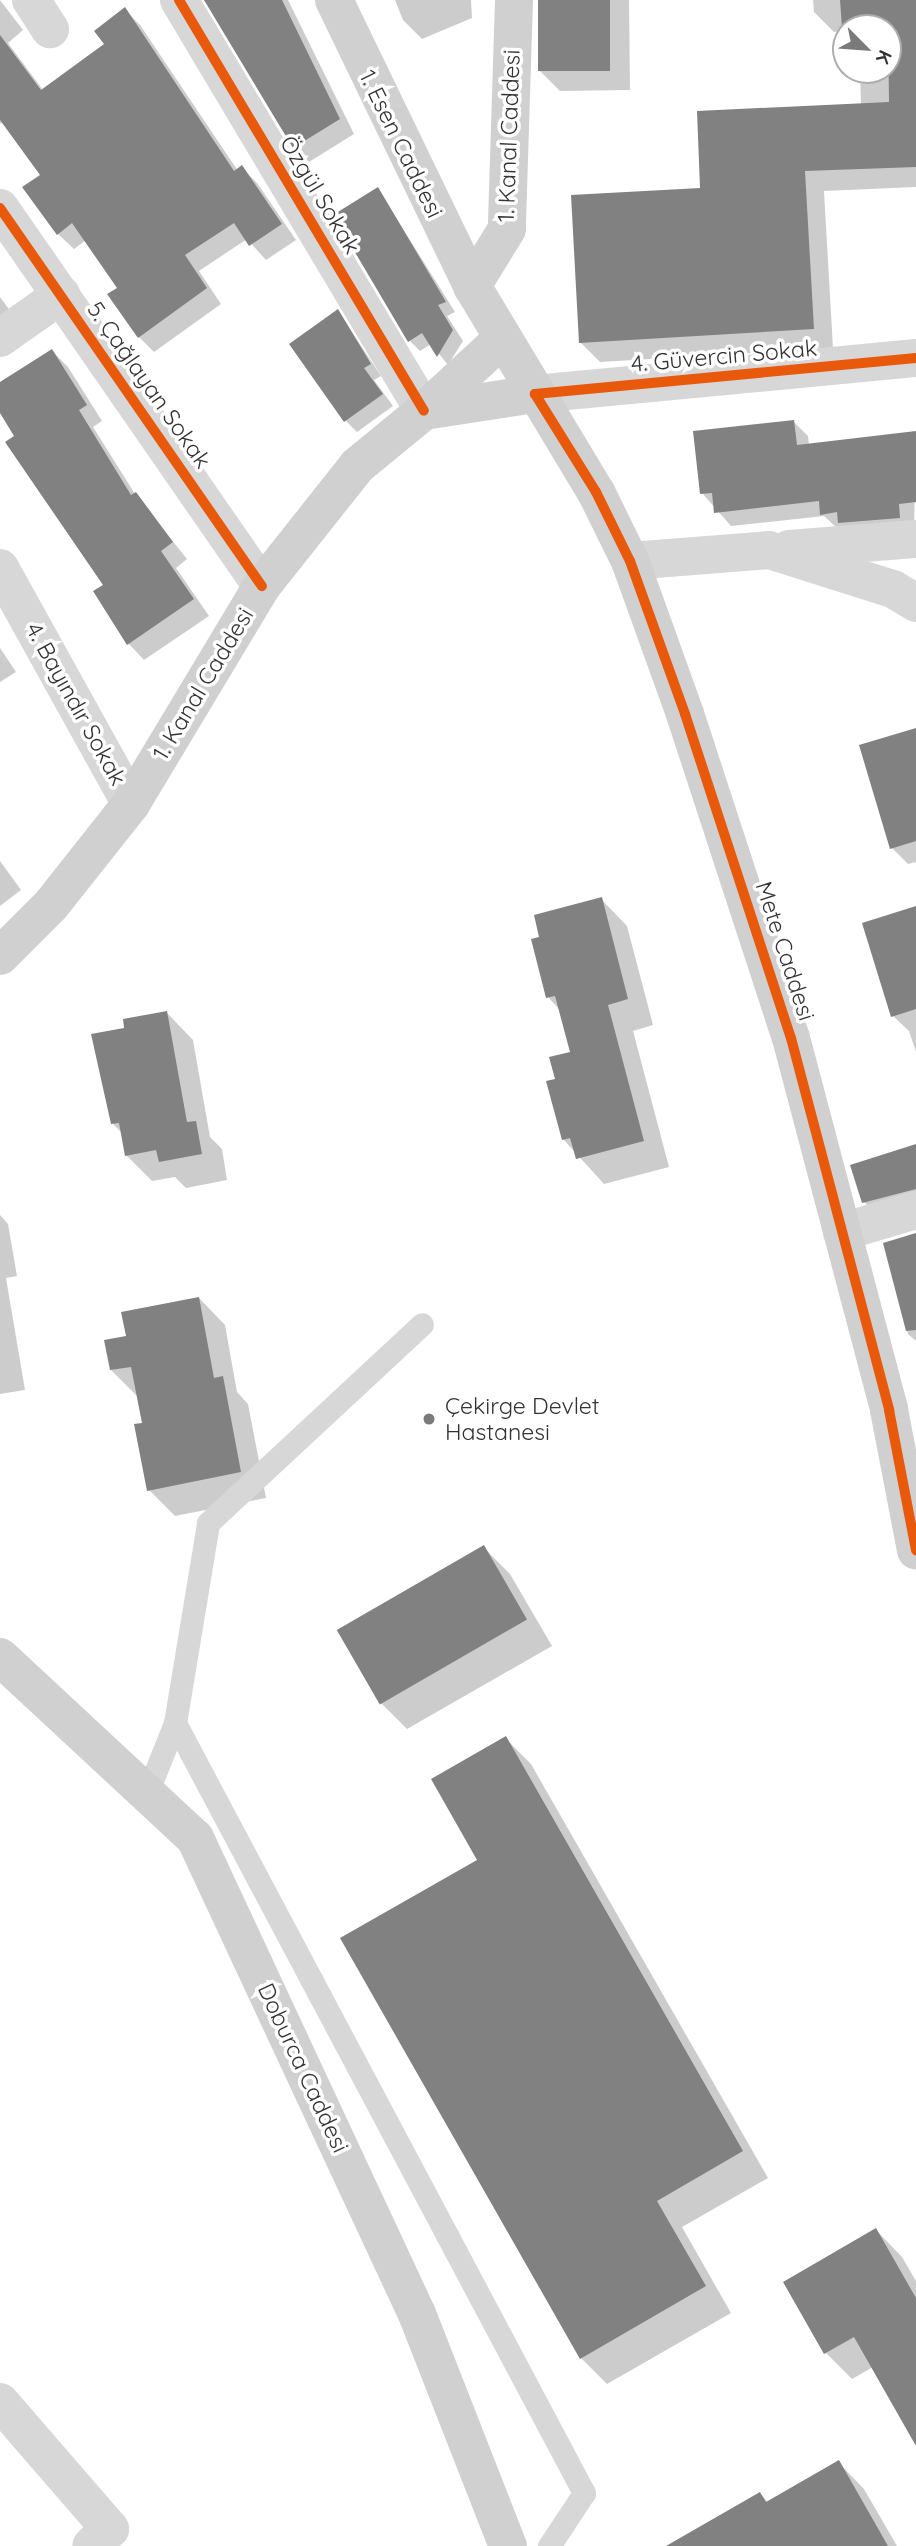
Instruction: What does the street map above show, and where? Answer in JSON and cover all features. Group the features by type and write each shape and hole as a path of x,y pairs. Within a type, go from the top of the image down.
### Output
{"main road":[{"name":"1. Esen Caddesi","path":"334,0 472,286"},
{"name":"1. Kanal Caddesi","path":"472,286 507,229 514,0"},
{"path":"472,286 502,339"},
{"name":"1. Kanal Caddesi","path":"0,956 51,905 131,804 262,586 357,466 424,411 502,339"},
{"name":"Mete Caddesi","path":"502,339 596,492 630,561 791,1038 889,1410 916,1550"},
{"path":"424,411 535,394"},
{"name":"Doburca Caddesi","path":"0,1657 195,1838 417,2314 508,2546"}],"street":[{"name":"Özgül Sokak","path":"179,0 424,411"},
{"name":"5. Çağlayan Sokak","path":"0,208 262,586"},
{"path":"0,338 61,295"},
{"name":"4. Güvercin Sokak","path":"535,394 916,358"},
{"path":"630,561 916,539"},
{"path":"769,550 893,589 916,603"},
{"name":"4. Bayındır Sokak","path":"0,568 131,804"},
{"path":"842,1232 916,1210"},
{"path":"0,2402 110,2529 91,2546"}],"lane":[{"path":"147,1793 175,1723 208,1523 422,1324"},
{"path":"175,1723 584,2493 549,2546"}],"building":[{"path":"204,0 282,0 340,119 293,148"},
{"path":"538,0 610,0 610,71 538,71"},
{"path":"840,0 916,0 916,167 805,171 814,329 579,343 571,195 700,188 697,111 889,102 889,84 902,84 902,14 841,14"},
{"path":"125,7 234,171 242,165 282,224 249,246 234,223 185,255 207,288 138,338 107,294 117,288 72,223 57,235 22,187 40,175 0,120 0,35 41,90 104,44 94,31"},
{"path":"378,187 446,302 438,305 453,330 437,357 422,333 408,342 333,215"},
{"path":"338,309 371,364 364,368 383,394 344,422 289,344"},
{"path":"52,349 87,405 79,410 131,495 136,492 173,542 161,551 194,599 127,645 93,591 103,585 5,442 14,436 0,413 0,382"},
{"path":"794,420 797,445 916,431 916,502 899,504 900,518 838,523 837,512 820,515 819,501 714,513 712,493 700,494 693,431"},
{"path":"916,728 916,841 890,849 859,745"},
{"path":"602,897 628,999 608,1005 644,1141 576,1159 570,1138 562,1140 546,1081 555,1079 549,1057 570,1052 555,996 546,998 531,939 539,937 534,915"},
{"path":"916,906 916,1009 891,1017 862,923"},
{"path":"167,1011 187,1122 196,1121 202,1154 159,1162 156,1150 125,1156 119,1123 111,1124 91,1034 124,1028 123,1019"},
{"path":"916,1144 916,1189 862,1203 850,1165"},
{"path":"916,1233 916,1330 906,1331 883,1243"},
{"path":"199,1297 214,1378 223,1376 241,1472 147,1491 134,1424 142,1423 131,1367 110,1370 104,1340 126,1336 121,1312"},
{"path":"484,1545 527,1619 380,1704 337,1630"},
{"path":"506,1736 743,2151 657,2201 706,2286 580,2359 340,1938 477,1860 431,1779"},
{"path":"876,2228 916,2298 916,2446 854,2337 824,2354 783,2282"},
{"path":"839,2460 888,2546 666,2546 760,2492 766,2502"}],"cycle path":[{"path":"179,0 424,411"},
{"path":"0,208 262,586"},
{"path":"916,358 535,394 596,492 630,561 685,714 791,1038 889,1410 916,1550"}],"place":[{"name":"Çekirge Devlet Hastanesi","path":"429,1419"}]}
